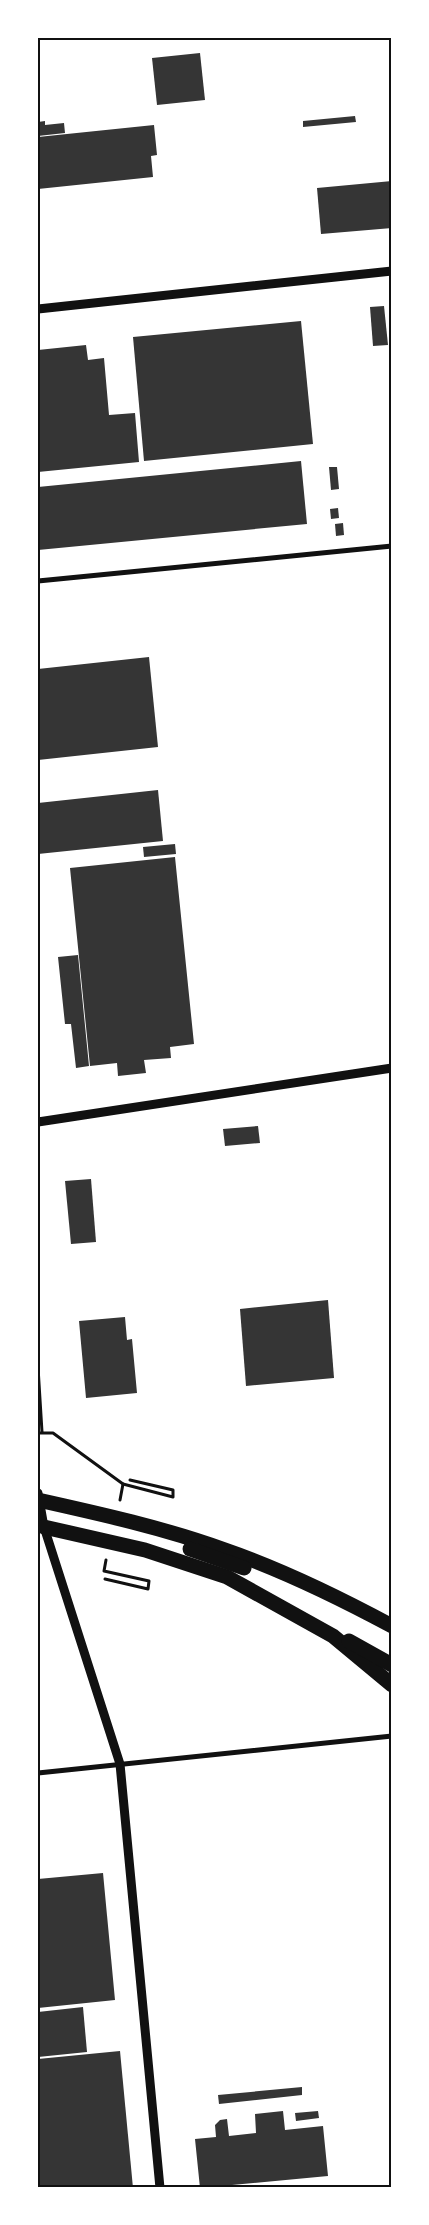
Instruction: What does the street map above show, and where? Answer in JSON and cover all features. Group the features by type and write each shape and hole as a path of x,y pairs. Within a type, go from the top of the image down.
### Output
{"highway":[{"path":"38,1502 129,1530 229,1570 392,1626"},
{"path":"38,1502 123,1518 225,1550 290,1576 392,1626"},
{"path":"40,1528 229,1570 333,1636 392,1685"},
{"path":"40,1528 141,1557 221,1584 332,1632 392,1665"}],"street":[{"path":"38,309 392,272"},
{"path":"38,581 392,546"},
{"path":"38,1122 392,1068"},
{"path":"38,1502 40,1528 120,1764 160,2188"},
{"path":"38,1773 392,1736"}],"path":[{"path":"38,1367 42,1432"},
{"path":"38,1433 53,1433 123,1484 173,1497 173,1490 130,1480"},
{"path":"119,1503 123,1484"},
{"path":"105,1579 148,1589 149,1581 104,1571 108,1552"}],"building":[{"path":"200,53 205,100 157,105 152,58"},
{"path":"355,116 356,122 303,127 303,121"},
{"path":"45,121 45,125 64,123 65,133 38,136 38,122"},
{"path":"154,125 157,155 151,156 153,177 38,189 38,137"},
{"path":"392,181 392,228 321,234 317,188"},
{"path":"384,306 388,345 373,346 370,307"},
{"path":"301,321 313,444 144,461 133,337"},
{"path":"86,345 88,360 104,358 109,415 135,413 139,462 38,472 38,350"},
{"path":"301,461 307,524 38,550 38,487"},
{"path":"329,467 337,467 339,489 331,490"},
{"path":"338,508 339,518 331,519 330,509"},
{"path":"343,523 344,535 336,536 335,524"},
{"path":"149,657 158,747 38,760 38,669"},
{"path":"158,790 163,841 38,854 38,803"},
{"path":"175,844 176,854 144,857 143,847"},
{"path":"175,857 194,1044 170,1047 171,1058 144,1060 146,1073 118,1076 117,1063 90,1066 70,868"},
{"path":"78,955 89,1066 76,1068 71,1024 65,1024 58,957"},
{"path":"258,1126 260,1143 225,1146 223,1129"},
{"path":"91,1179 96,1242 71,1244 65,1181"},
{"path":"328,1300 334,1378 246,1386 240,1309"},
{"path":"125,1317 127,1340 132,1339 137,1393 86,1398 79,1321"},
{"path":"103,1873 115,2000 38,2008 38,1879"},
{"path":"83,2007 87,2052 38,2057 38,2012"},
{"path":"120,2051 133,2188 38,2188 38,2059"},
{"path":"302,2087 302,2095 219,2104 218,2095"},
{"path":"283,2111 285,2130 323,2126 328,2176 200,2188 195,2139 216,2137 215,2125 220,2120 227,2119 229,2136 256,2133 255,2114"},
{"path":"318,2111 319,2118 296,2121 295,2113"}]}
